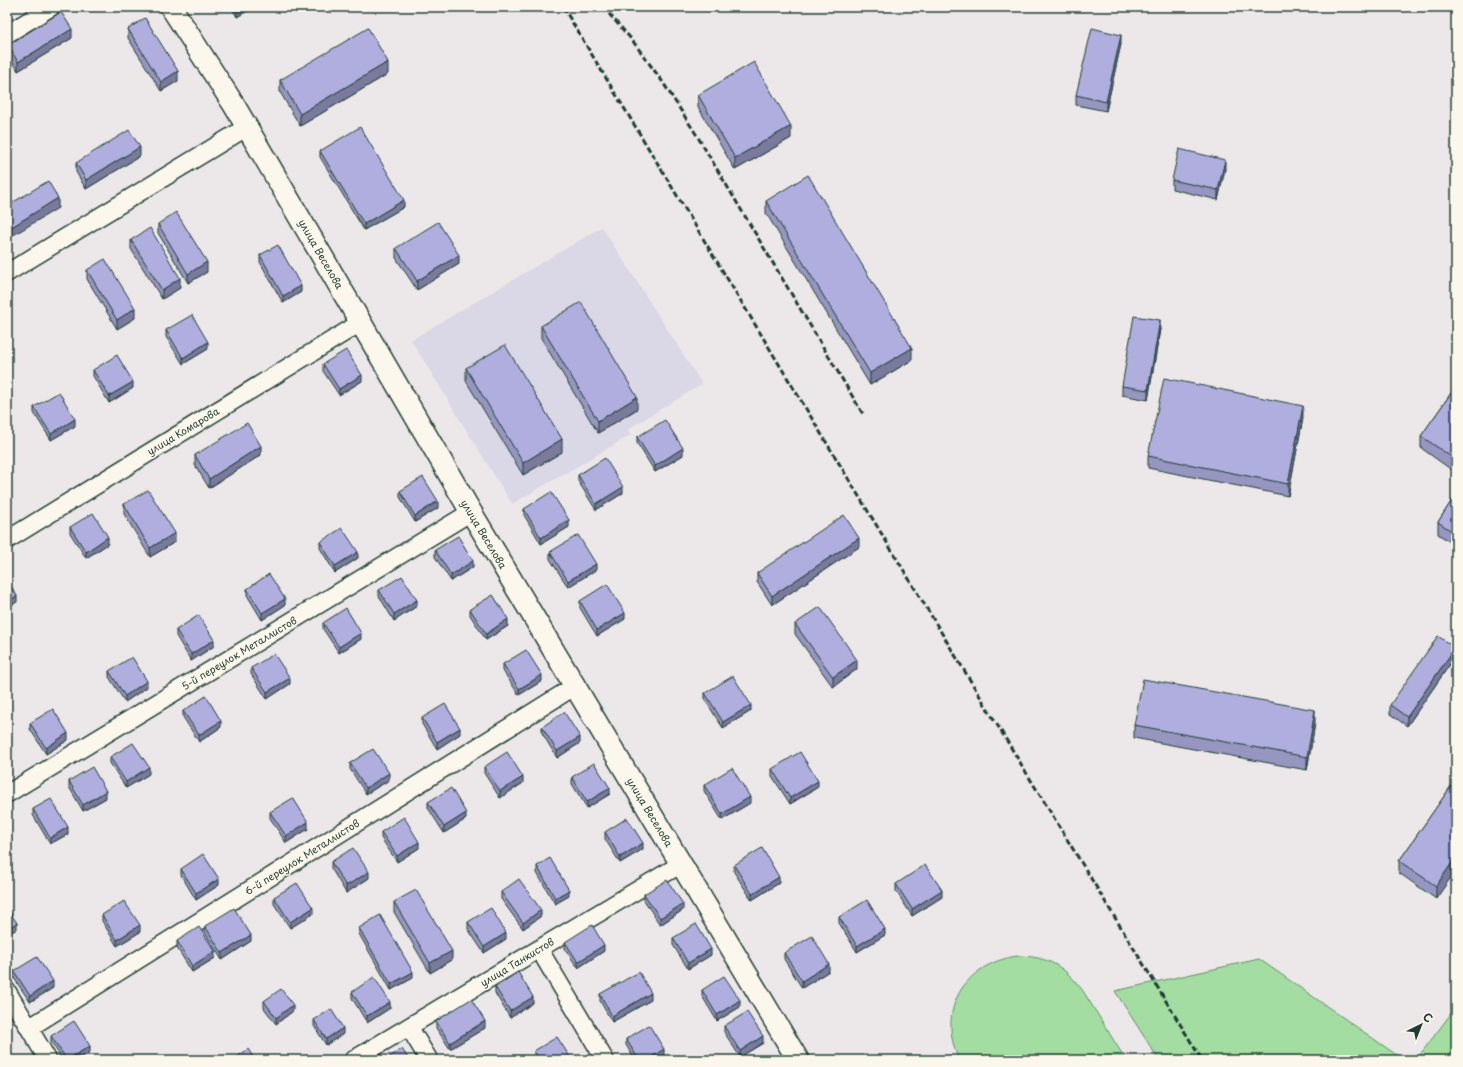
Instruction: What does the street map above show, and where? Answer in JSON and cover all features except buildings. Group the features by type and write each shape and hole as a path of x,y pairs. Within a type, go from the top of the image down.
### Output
{"street":[{"path":"7,34 51,7"},
{"name":"улица Веселова","path":"171,7 247,127 471,512 798,1060"},
{"path":"7,273 247,127"},
{"name":"улица Комарова","path":"7,540 360,323"},
{"name":"5-й переулок Металлистов","path":"7,794 471,512"},
{"name":"6-й переулок Металлистов","path":"29,1028 575,686"},
{"name":"улица Танкистов","path":"353,1060 681,864"},
{"path":"539,949 605,1060"},
{"path":"7,991 48,1060"},
{"path":"409,1027 429,1060"}],"shaded area":[{"path":"602,227 702,384 628,429 631,435 512,504 411,340"}],"green space":[{"path":"1017,956 1028,956 1046,960 1062,969 1069,975 1083,991 1126,1060 959,1060 953,1042 951,1024 953,1007 960,992 969,979 982,969 998,961"},
{"path":"1259,959 1404,1060 1159,1060 1115,991"},
{"path":"1456,1007 1456,1060 1416,1060"}],"railway":[{"path":"563,7 1010,746 1202,1060"},
{"path":"603,7 632,40 662,81 696,134 863,414"}]}
